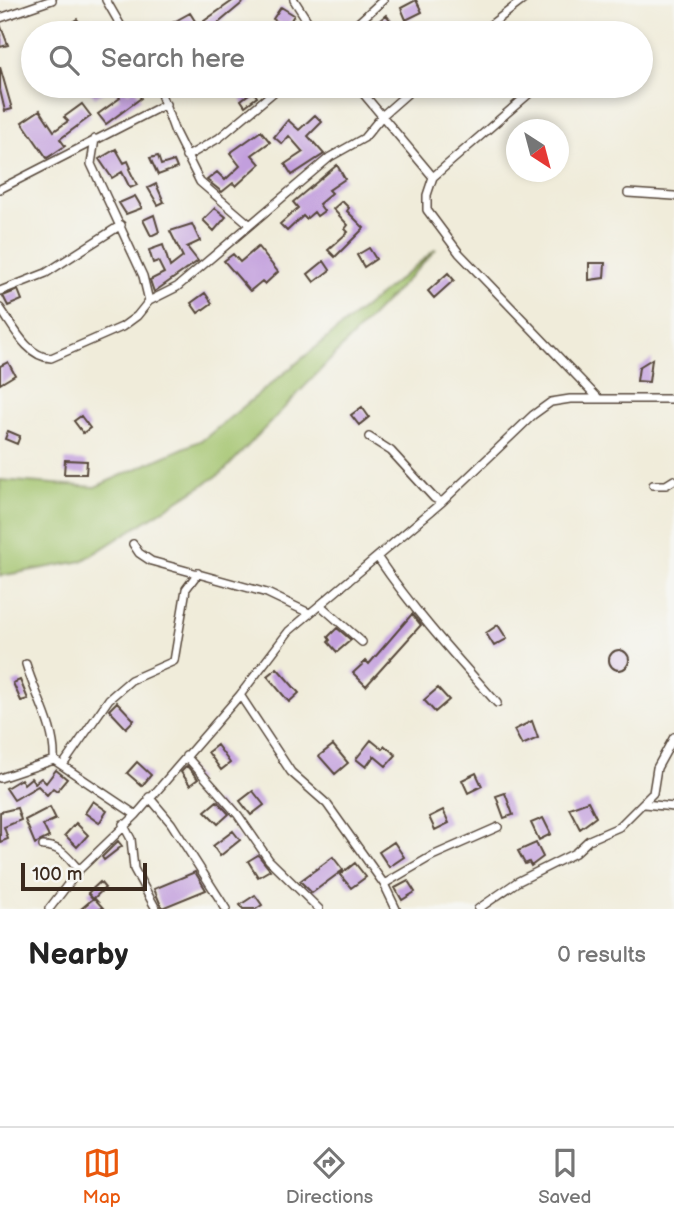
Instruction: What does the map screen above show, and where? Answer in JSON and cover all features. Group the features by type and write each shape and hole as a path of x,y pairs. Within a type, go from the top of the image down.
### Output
{"street":[{"path":"0,18 52,0"},
{"path":"106,0 118,21"},
{"path":"295,0 308,21"},
{"path":"360,21 383,0"},
{"path":"496,21 523,0"},
{"path":"163,98 186,157 206,189 249,224"},
{"path":"186,157 219,138 267,98"},
{"path":"368,98 433,177"},
{"path":"0,309 33,353 51,358 122,327 137,316 149,301 177,287 330,157 364,138 383,115 402,98"},
{"path":"524,98 433,177 427,195 427,210 459,253 599,398"},
{"path":"0,188 166,104"},
{"path":"96,139 91,164 143,276 149,301"},
{"path":"628,193 674,196"},
{"path":"0,292 46,273 121,225"},
{"path":"48,909 79,870 123,824 136,815 240,695 289,631 378,558 551,402 599,398 674,399"},
{"path":"369,437 391,452 442,502"},
{"path":"653,485 670,485 674,480"},
{"path":"133,544 139,553 151,561 267,593 309,613"},
{"path":"378,558 413,608 446,641 497,703"},
{"path":"63,765 109,698 131,680 174,661 186,589 198,573"},
{"path":"320,605 362,642"},
{"path":"26,664 35,695 50,727 54,760"},
{"path":"240,695 291,772 327,804 384,884 396,909"},
{"path":"478,909 517,882 575,853 589,840 619,827 653,793 657,768 674,737"},
{"path":"186,756 238,815 268,860 319,909"},
{"path":"0,778 54,760 136,815"},
{"path":"149,797 171,822 226,909"},
{"path":"643,804 674,807"},
{"path":"123,824 131,839 134,869 156,909"},
{"path":"384,884 432,856 498,827"},
{"path":"43,846 52,846 64,852 79,870"}],"green space":[{"path":"436,249 222,473 82,561 0,576 0,480 95,487 204,439"}],"building":[{"path":"234,0 246,0 221,21 204,21"},
{"path":"416,0 422,12 406,20 401,8"},
{"path":"281,7 294,15 290,21 273,19"},
{"path":"190,13 195,21 176,21"},
{"path":"386,15 391,21 379,21"},
{"path":"0,24 8,45 0,47"},
{"path":"0,67 12,109 5,111 0,90"},
{"path":"120,98 141,98 106,124 98,114"},
{"path":"244,98 256,98 245,106 241,100"},
{"path":"82,104 91,116 60,139 65,146 47,158 22,122 40,110 54,131 68,121 64,117"},
{"path":"315,115 322,122 308,136 324,154 292,175 285,164 303,152 289,136 282,144 274,137 288,120 299,130"},
{"path":"261,131 270,142 252,155 260,164 236,186 233,183 222,192 207,180 217,172 225,180 240,166 230,153"},
{"path":"116,149 124,163 128,161 137,185 130,188 122,172 112,178 99,159"},
{"path":"158,156 161,165 174,161 177,168 158,175 150,158"},
{"path":"337,165 345,179 329,190 332,193 319,204 324,211 317,216 314,212 306,219 303,216 287,231 280,224 298,208 293,202"},
{"path":"156,184 164,202 158,205 148,188"},
{"path":"135,196 142,208 126,214 119,203"},
{"path":"342,201 349,208 347,211 364,228 335,257 328,250 348,232 345,229 348,225 333,209"},
{"path":"215,208 226,217 214,231 203,220"},
{"path":"154,215 159,232 151,236 143,220"},
{"path":"192,224 200,241 187,247 198,261 154,292 150,280 164,273 158,261 153,263 149,250 163,245 170,267 183,257 170,231"},
{"path":"258,247 278,272 265,284 262,281 250,291 224,261 233,254 240,262"},
{"path":"369,248 376,259 364,267 357,255"},
{"path":"324,261 330,270 314,282 308,274"},
{"path":"589,263 605,263 604,278 589,280"},
{"path":"448,273 454,280 434,298 428,291"},
{"path":"18,290 22,300 8,306 3,296"},
{"path":"205,293 212,303 198,313 191,303"},
{"path":"652,359 649,382 637,381 639,367"},
{"path":"8,362 15,375 0,384 0,366"},
{"path":"362,407 369,417 359,425 351,415"},
{"path":"81,416 90,428 83,433 74,421"},
{"path":"8,431 20,436 17,444 5,439"},
{"path":"65,460 87,461 86,474 64,474"},
{"path":"412,614 421,625 366,686 353,673 366,661 369,664"},
{"path":"498,625 507,639 494,646 486,633"},
{"path":"337,628 351,640 337,652 328,642 328,637"},
{"path":"615,650 623,650 629,660 623,670 615,670 609,664 609,656"},
{"path":"277,668 299,693 289,702 267,676"},
{"path":"20,680 28,699 21,701 13,683"},
{"path":"438,688 449,700 435,712 424,700"},
{"path":"117,702 134,720 126,728 109,710"},
{"path":"532,721 538,738 522,745 514,730"},
{"path":"371,740 396,755 386,766 374,756 366,767 356,759"},
{"path":"217,745 230,763 221,770 208,752"},
{"path":"333,745 348,763 335,774 319,756"},
{"path":"137,762 151,775 142,786 127,773"},
{"path":"187,766 198,779 190,785 181,772"},
{"path":"56,770 67,779 57,791 53,788 47,795 38,786 14,800 6,788 21,779 24,784 31,778 35,783 41,778 46,783"},
{"path":"476,773 482,786 468,793 462,780"},
{"path":"253,791 264,805 251,815 240,801"},
{"path":"505,793 513,815 504,818 496,796"},
{"path":"93,801 107,811 99,823 85,813"},
{"path":"217,801 229,814 218,824 205,811"},
{"path":"588,801 596,817 580,829 569,808"},
{"path":"50,807 56,819 43,825 49,837 35,844 25,820"},
{"path":"17,808 21,820 4,827 8,839 0,842 0,812"},
{"path":"443,810 449,823 435,830 429,817"},
{"path":"543,818 551,834 539,840 531,823"},
{"path":"76,823 88,835 77,847 65,835"},
{"path":"233,831 240,840 220,856 213,846"},
{"path":"118,841 122,846 104,860 102,857"},
{"path":"394,842 404,857 389,867 379,852"},
{"path":"536,843 543,857 531,866 529,862 525,864 518,851"},
{"path":"258,855 270,870 258,877 248,861"},
{"path":"333,857 343,870 312,893 300,881"},
{"path":"355,863 366,877 351,888 340,875"},
{"path":"195,872 206,890 162,908 154,889"},
{"path":"408,881 415,892 402,900 395,888"},
{"path":"100,882 105,888 93,899 88,893"},
{"path":"255,895 262,905 256,909 243,909 240,905"},
{"path":"94,898 104,909 81,909"}]}
